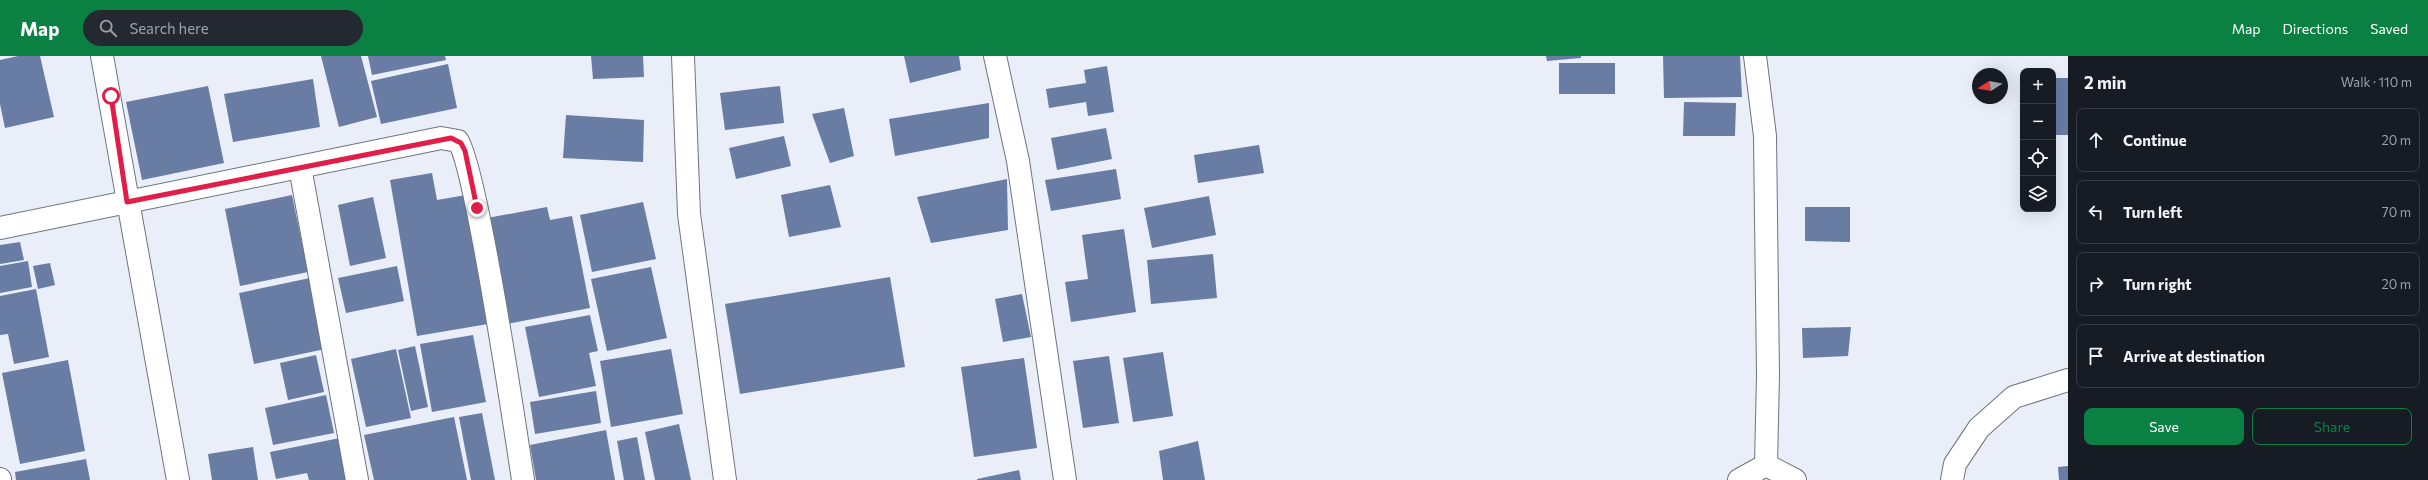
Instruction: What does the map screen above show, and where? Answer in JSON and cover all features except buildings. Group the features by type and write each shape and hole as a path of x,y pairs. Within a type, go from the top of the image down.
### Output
{"street":[{"path":"102,56 178,480"},
{"path":"683,56 689,214 725,480"},
{"path":"995,56 1018,161 1065,480"},
{"path":"1755,56 1765,136 1768,374 1766,465"},
{"path":"0,228 441,138 451,138 461,143 477,208 506,372 522,480"},
{"path":"300,167 357,480"},
{"path":"1952,480 1955,464 1979,428 2014,397 2068,380"},
{"path":"1739,480 1766,465"},
{"path":"1766,465 1795,480"}],"route":[{"path":"111,96 127,202 441,138 451,138 461,143 465,151 477,208"}]}
